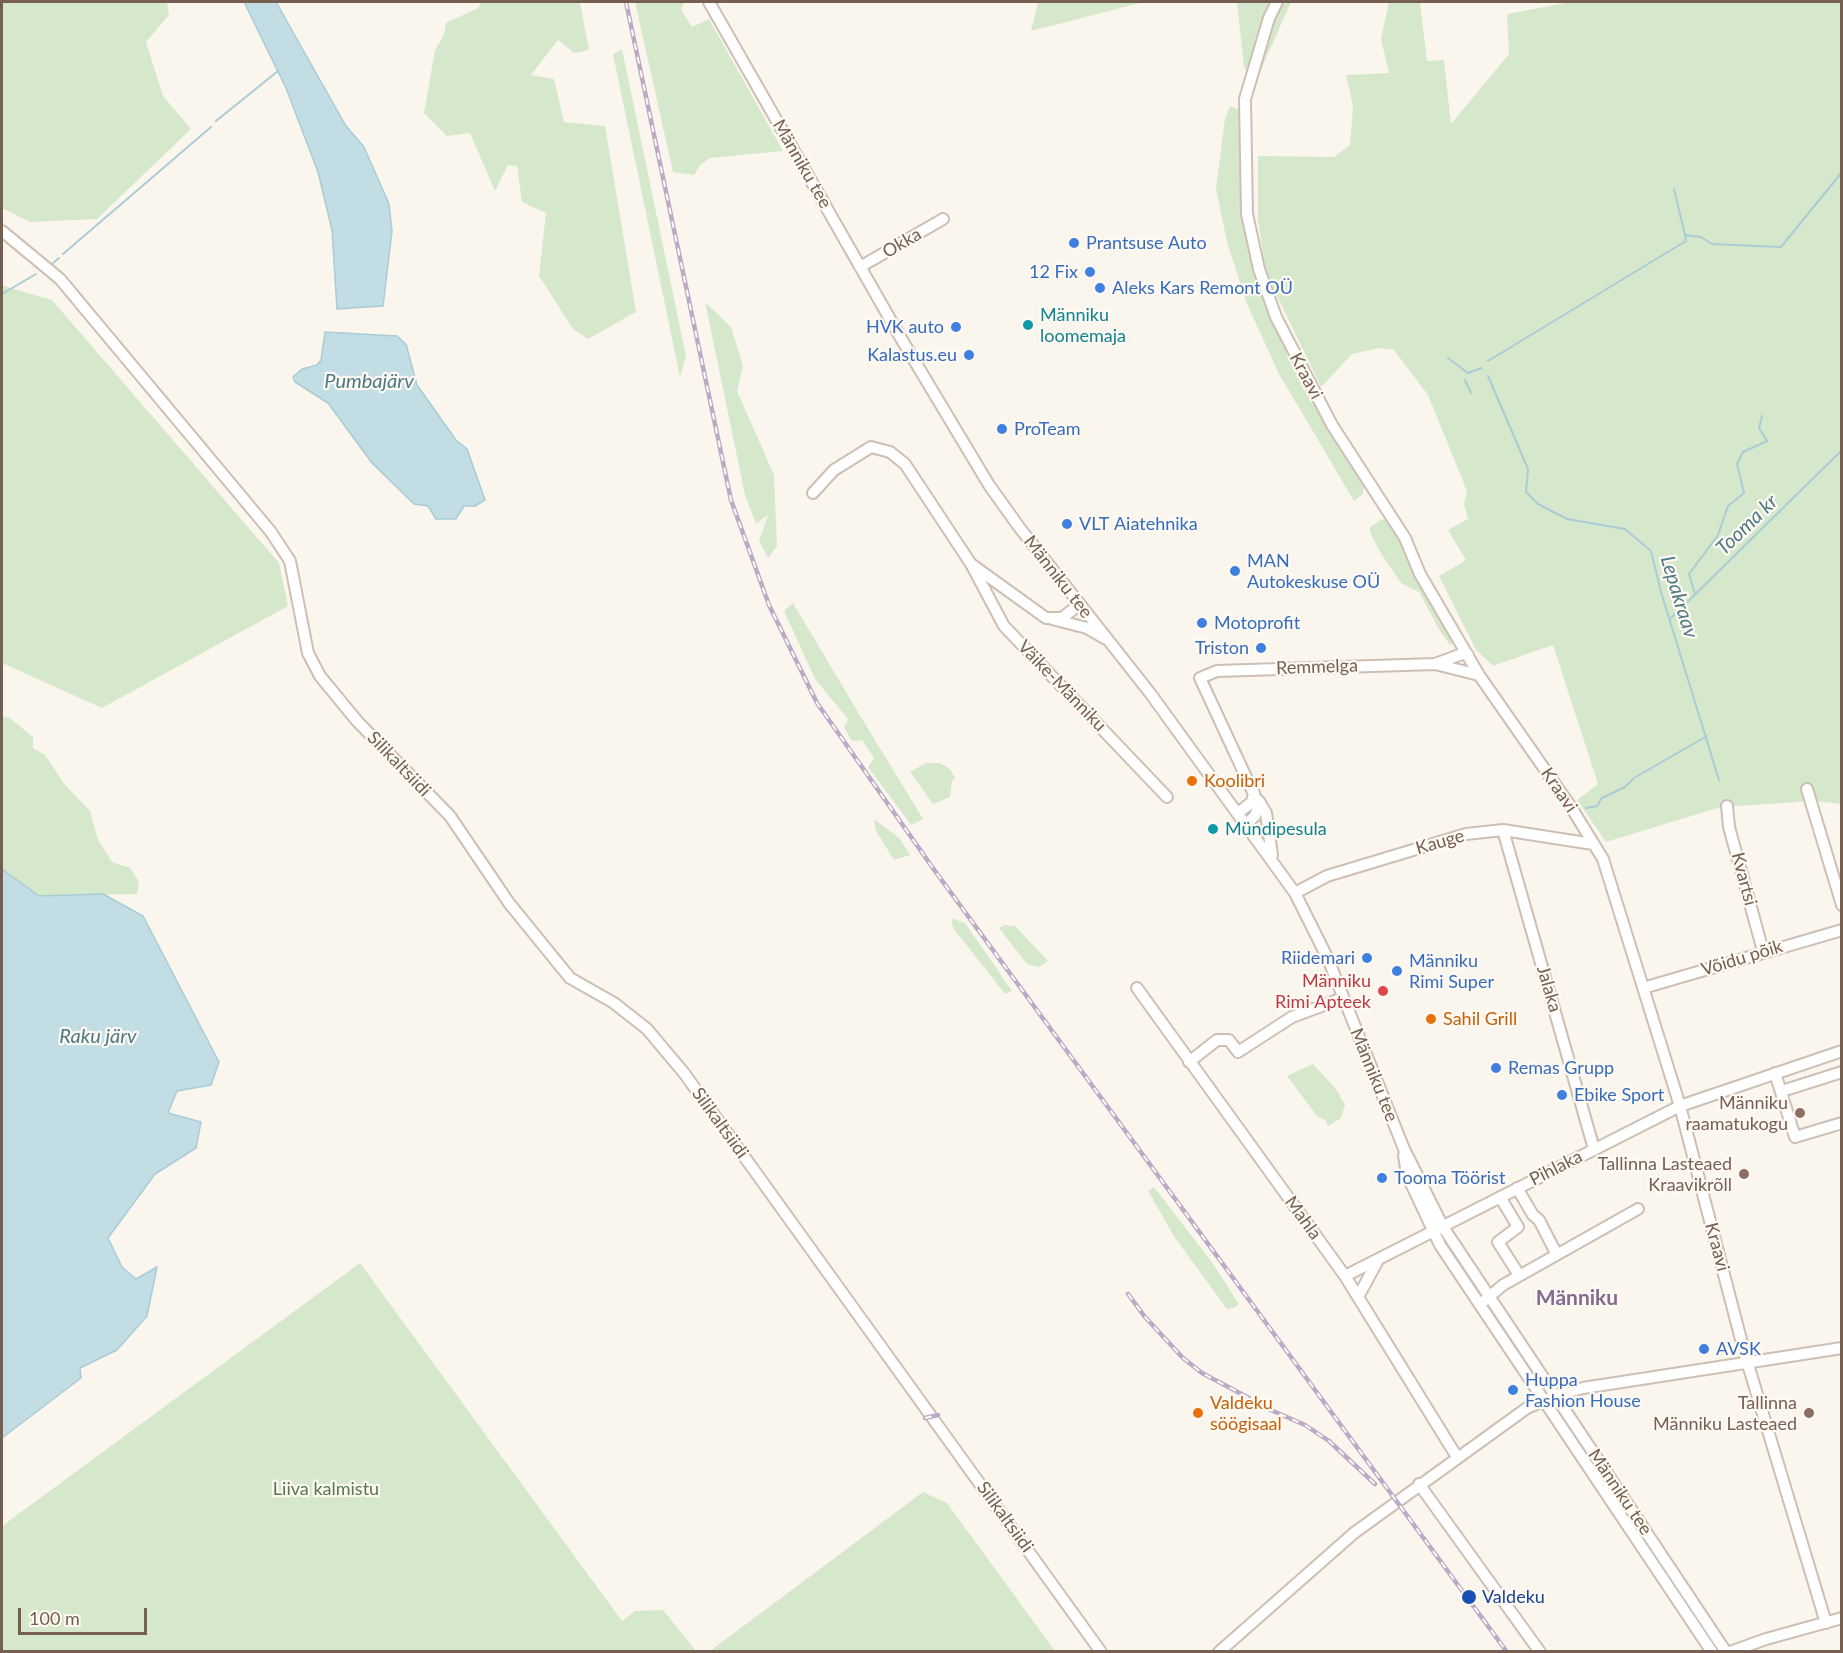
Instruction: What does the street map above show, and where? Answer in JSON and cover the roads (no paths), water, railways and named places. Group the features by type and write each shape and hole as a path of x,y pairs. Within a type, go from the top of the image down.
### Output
{"street":[{"name":"Männiku tee","path":"709,2 860,267 995,493 1109,641 1295,893 1320,939 1438,1229 1481,1305 1712,1652"},
{"name":"Kraavi","path":"1277,2 1265,28 1245,99 1247,214 1259,269 1276,317 1332,425 1405,538 1420,574 1479,675 1571,807 1603,859 1680,1106 1750,1363 1826,1623"},
{"name":"Okka","path":"860,267 943,219"},
{"name":"Silikaltsiidi","path":"2,231 60,279 272,532 290,561 308,653 320,676 357,721 450,816 509,903 570,978 614,1003 647,1029 684,1073 1101,1652"},
{"name":"Väike-Männiku","path":"813,493 834,470 871,447 890,452 905,464 971,564 1004,626 1167,797"},
{"name":"Väike-Männiku","path":"971,564 1046,618 1062,618 1080,604"},
{"path":"1046,618 1087,628 1109,641"},
{"name":"Remmelga","path":"1435,664 1462,654 1468,655"},
{"name":"Remmelga","path":"1254,793 1200,678 1217,671 1435,664 1479,675"},
{"path":"1807,789 1842,905"},
{"path":"1238,813 1252,802 1254,793"},
{"path":"1246,824 1259,811 1254,793"},
{"path":"1254,793 1266,813 1268,840 1274,862"},
{"name":"Kvartsi","path":"1727,806 1729,827 1763,951"},
{"name":"Kauge","path":"1295,893 1327,876 1466,834 1503,830 1593,844"},
{"name":"Jalaka","path":"1503,830 1594,1149"},
{"name":"Võidu põik","path":"1643,988 1763,951 1842,930"},
{"name":"Mahla","path":"1137,988 1345,1276 1457,1456"},
{"path":"1189,1062 1217,1040 1229,1041 1238,1052 1292,1017 1343,998"},
{"name":"Pihlaka","path":"1345,1276 1680,1106 1842,1051"},
{"path":"1782,1091 1842,1072"},
{"path":"1775,1073 1795,1137 1842,1124"},
{"path":"1517,1188 1533,1215 1539,1220 1556,1254"},
{"path":"1500,1197 1518,1227 1498,1242 1520,1275"},
{"path":"1481,1305 1489,1296 1520,1275 1638,1209"},
{"name":"Männiku tee","path":"1438,1229 1489,1296 1557,1395 1728,1652"},
{"path":"1358,1297 1377,1261"},
{"path":"1219,1652 1354,1533 1457,1456 1527,1408 1557,1395 1842,1348"},
{"path":"1419,1484 1540,1652"},
{"path":"1728,1652 1842,1618"}],"water":[{"path":"244,2 276,2 346,126 364,147 389,204 392,231 383,306 337,309 332,230 318,172 286,88"},
{"name":"Pumbajärv","path":"325,332 397,336 406,344 417,385 456,440 467,449 485,500 475,506 464,506 456,519 436,519 428,506 414,504 372,463 328,403 295,382 293,377 302,369 317,365 321,360"},
{"name":"Raku järv","path":"2,869 39,896 103,894 143,916 219,1062 211,1085 177,1091 168,1113 201,1122 196,1148 155,1174 108,1238 122,1267 136,1279 157,1267 147,1316 117,1350 80,1368 81,1378 2,1438"}],"waterway":[{"path":"216,121 278,71"},
{"path":"63,254 211,127"},
{"name":"Lepakraav","path":"1488,361 1686,241 1685,235 1701,237 1712,244 1781,247 1842,172"},
{"path":"1674,189 1685,235"},
{"path":"53,263 59,258"},
{"path":"2,294 36,274"},
{"path":"1448,358 1468,373 1482,368"},
{"name":"Lepakraav","path":"1488,376 1528,469 1526,492 1538,504 1567,519 1625,529 1651,551 1661,592 1719,780"},
{"path":"1465,380 1471,393"},
{"path":"1695,594 1689,574 1718,535 1728,506 1744,493 1737,464 1743,452 1767,441 1759,428 1762,416"},
{"name":"Tooma kr","path":"1671,618 1842,450"},
{"name":"Lepakraav","path":"1586,808 1597,806 1602,798 1625,787 1634,778 1707,736"}],"railway":[{"path":"626,2 731,500 769,605 817,703 935,871 1507,1652"},
{"path":"1128,1294 1145,1317 1183,1358 1202,1373 1249,1398"},
{"path":"1241,1397 1305,1425 1329,1441 1375,1484"},
{"path":"925,1418 938,1415"}],"place":[{"name":"Prantsuse Auto","path":"1074,243"},
{"name":"12 Fix","path":"1090,272"},
{"name":"Aleks Kars Remont OÜ","path":"1100,288"},
{"name":"Männiku loomemaja","path":"1028,325"},
{"name":"HVK auto","path":"956,327"},
{"name":"Kalastus.eu","path":"969,355"},
{"name":"ProTeam","path":"1002,429"},
{"name":"VLT Aiatehnika","path":"1067,524"},
{"name":"MAN Autokeskuse OÜ","path":"1235,571"},
{"name":"Motoprofit","path":"1202,623"},
{"name":"Triston","path":"1261,648"},
{"name":"Koolibri","path":"1192,781"},
{"name":"Mündipesula","path":"1213,829"},
{"name":"Riidemari","path":"1367,958"},
{"name":"Männiku Rimi Super","path":"1397,971"},
{"name":"Männiku Rimi Apteek","path":"1383,991"},
{"name":"Sahil Grill","path":"1431,1019"},
{"name":"Remas Grupp","path":"1496,1068"},
{"name":"Ebike Sport","path":"1562,1095"},
{"name":"Männiku raamatukogu","path":"1800,1113"},
{"name":"Tallinna Lasteaed Kraavikrõll","path":"1744,1174"},
{"name":"Tooma Töörist","path":"1382,1178"},
{"name":"AVSK","path":"1704,1349"},
{"name":"Huppa Fashion House","path":"1513,1390"},
{"name":"Valdeku söögisaal","path":"1198,1413"},
{"name":"Tallinna Männiku Lasteaed","path":"1809,1413"},
{"name":"Valdeku","path":"1469,1597"}],"district":[{"name":"Männiku","path":"1577,1298"}],"park label":[{"name":"Liiva kalmistu","path":"326,1489"}]}
